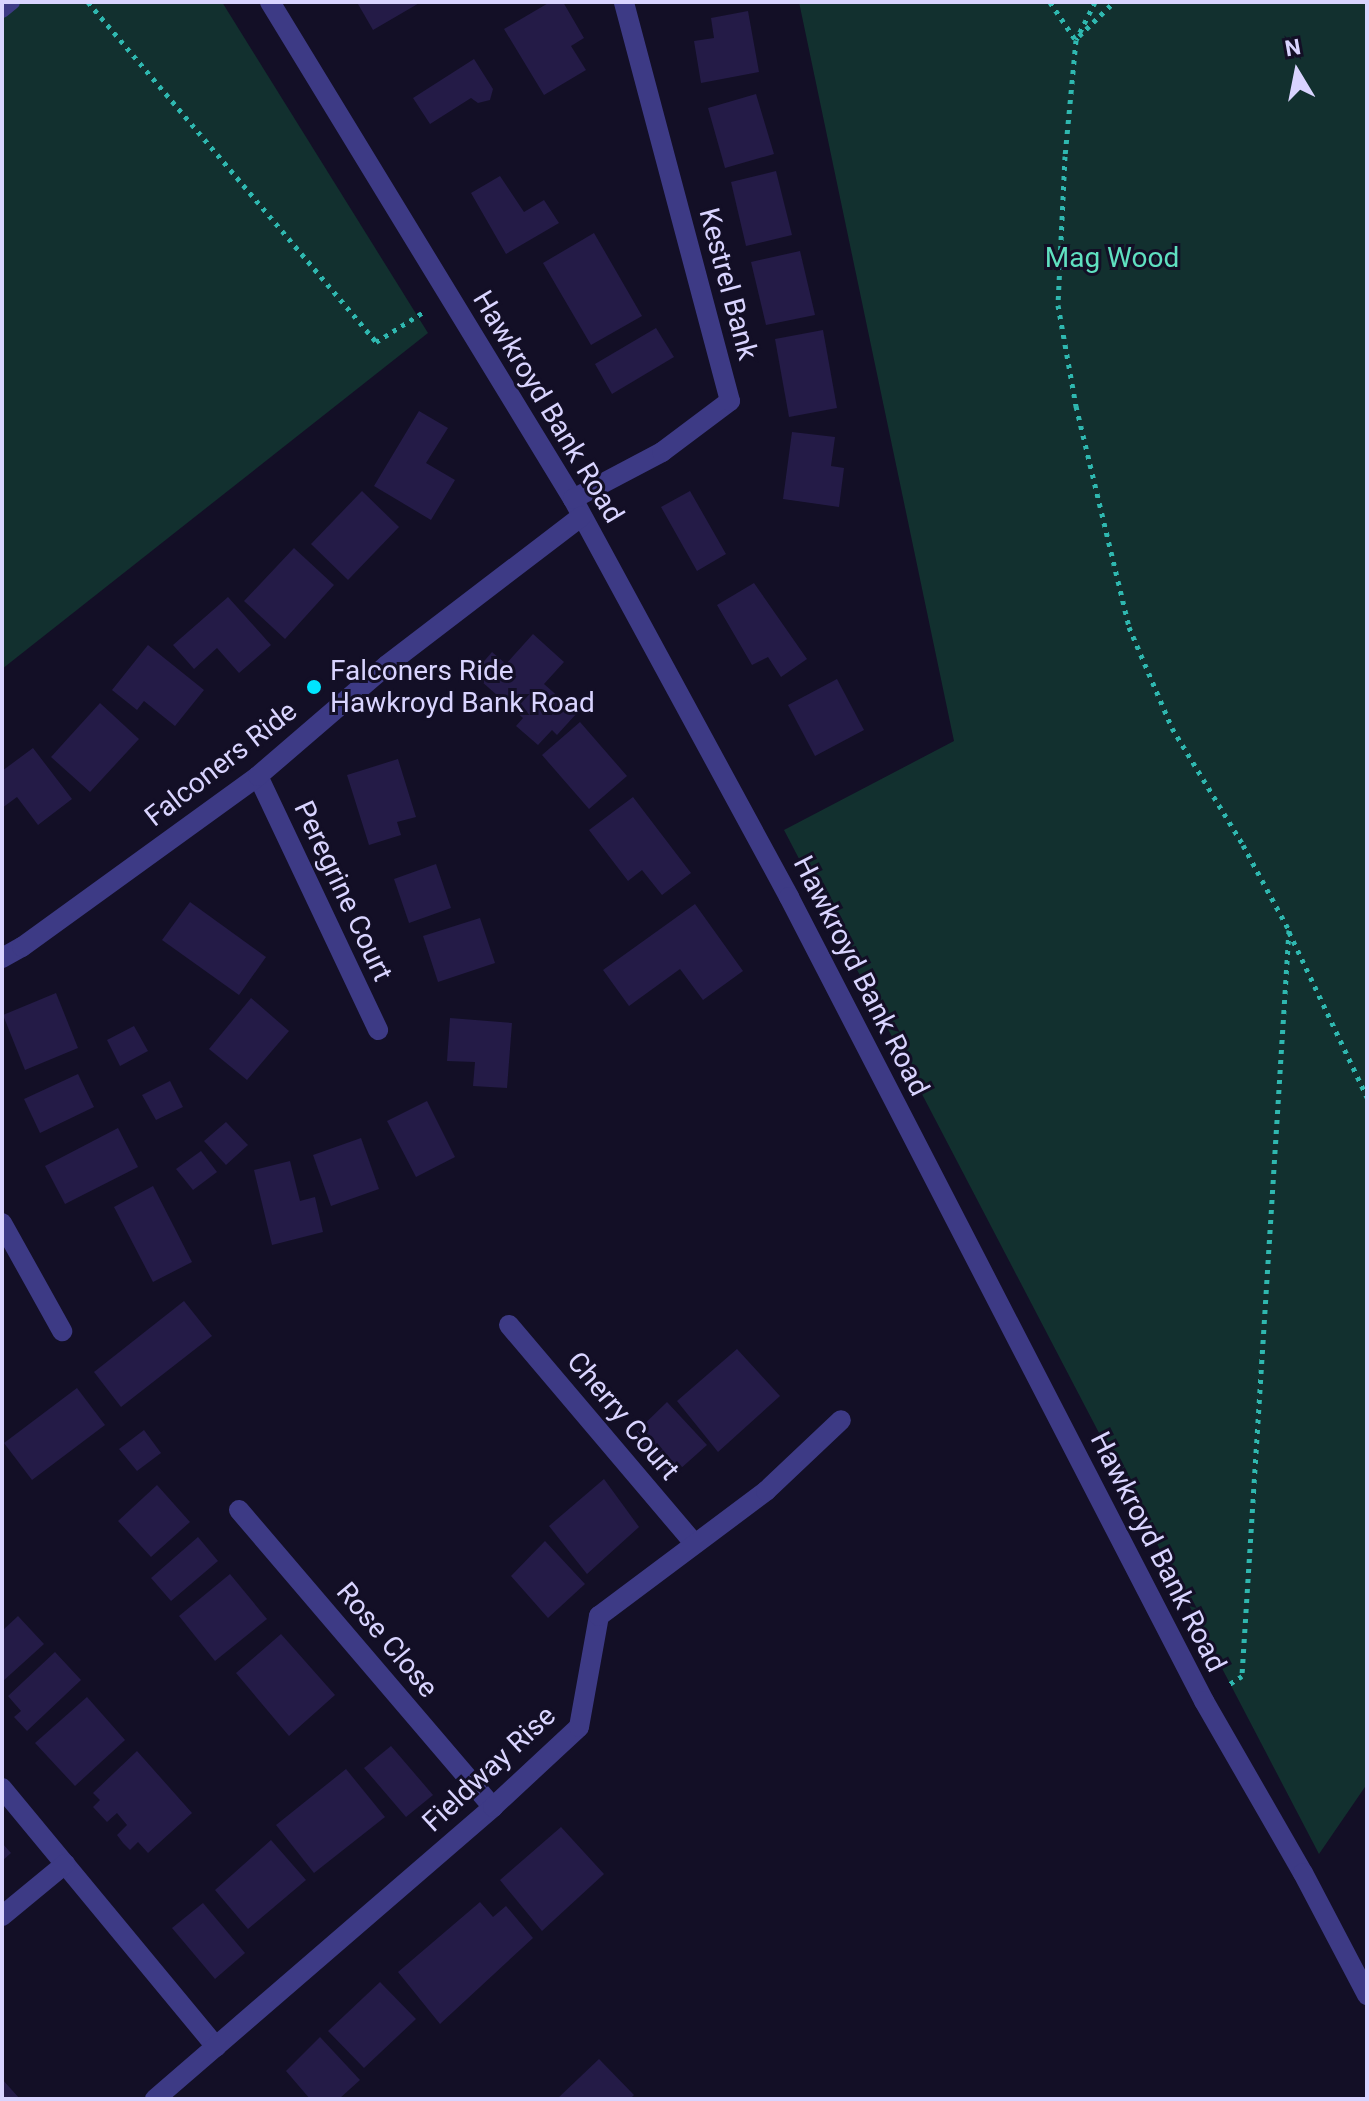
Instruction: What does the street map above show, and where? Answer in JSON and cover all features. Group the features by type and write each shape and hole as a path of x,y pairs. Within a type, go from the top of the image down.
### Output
{"street":[{"name":"Hawkroyd Bank Road","path":"270,2 577,508 789,897 1204,1701 1303,1873 1367,1995"},
{"name":"Kestrel Bank","path":"577,508 662,452 730,401 624,2"},
{"name":"Falconers Ride","path":"2,958 22,947 258,776 577,508"},
{"name":"Peregrine Court","path":"258,776 378,1030"},
{"path":"2,1223 62,1331"},
{"name":"Cherry Court","path":"509,1325 695,1544"},
{"name":"Fieldway Rise","path":"155,2099 493,1807 579,1727 599,1616 766,1491 841,1420"},
{"name":"Rose Close","path":"239,1510 493,1807"},
{"path":"2,1788 216,2047"},
{"path":"2,1916 65,1864"}],"lane":[{"path":"2,10 12,2"}],"path":[{"path":"88,2 376,342 450,296"},
{"path":"1050,2 1076,40"},
{"path":"1095,2 1076,40 1065,156 1058,305 1129,627 1172,728 1243,845 1289,930 1367,1097"},
{"path":"1076,40 1114,2"},
{"path":"1204,1701 1242,1676 1289,930"}],"green space":[{"path":"2,2 222,2 428,333 2,669"},
{"name":"Mag Wood","path":"799,2 1367,2 1367,1784 1319,1854 784,830 954,741"}],"building":[{"path":"421,2 373,30 358,4"},
{"path":"550,2 563,2 584,38 571,46 586,70 544,95 504,29"},
{"path":"748,11 759,72 701,83 694,41 714,38 711,18"},
{"path":"474,59 493,89 490,100 478,103 471,98 430,124 413,98"},
{"path":"756,94 774,154 725,168 708,108"},
{"path":"776,171 792,235 746,246 731,182"},
{"path":"500,176 524,212 544,200 559,223 506,254 471,193"},
{"path":"594,233 642,316 591,345 543,263"},
{"path":"800,251 815,315 766,325 751,262"},
{"path":"656,328 674,357 612,394 595,364"},
{"path":"823,330 837,408 789,417 775,339"},
{"path":"419,411 448,428 426,463 455,480 431,520 374,486"},
{"path":"792,432 835,437 831,466 844,468 839,507 783,499"},
{"path":"362,491 399,527 348,580 311,544"},
{"path":"690,491 726,554 697,571 661,507"},
{"path":"294,548 334,585 285,639 244,601"},
{"path":"754,583 807,659 781,677 768,657 752,665 717,605"},
{"path":"228,597 271,645 239,673 217,648 194,669 173,645"},
{"path":"533,634 564,662 544,684 577,713 557,735 552,730 538,745 516,726 523,718 473,674 492,652 506,664"},
{"path":"148,645 204,690 175,726 144,701 137,710 112,690"},
{"path":"837,679 864,730 815,756 788,705"},
{"path":"100,703 139,739 90,792 51,757"},
{"path":"580,722 627,776 589,809 542,755"},
{"path":"33,748 72,799 38,825 17,797 2,808 2,771"},
{"path":"398,759 416,817 397,822 401,835 369,845 347,775"},
{"path":"633,797 691,873 662,895 642,870 628,881 589,830"},
{"path":"436,864 451,908 409,923 394,879"},
{"path":"190,902 266,957 239,995 162,940"},
{"path":"695,904 743,971 703,1000 680,969 629,1006 603,970"},
{"path":"480,918 495,963 438,982 423,936"},
{"path":"56,993 78,1048 25,1070 3,1015"},
{"path":"251,998 289,1031 247,1080 209,1049"},
{"path":"450,1018 512,1023 507,1088 473,1086 475,1062 447,1061"},
{"path":"134,1026 148,1051 120,1066 107,1040"},
{"path":"78,1074 94,1107 40,1133 24,1099"},
{"path":"170,1081 183,1107 156,1120 142,1095"},
{"path":"427,1101 455,1157 416,1177 387,1121"},
{"path":"226,1122 248,1145 226,1165 204,1141"},
{"path":"118,1128 138,1167 65,1204 45,1166"},
{"path":"361,1138 379,1189 331,1206 313,1155"},
{"path":"201,1151 217,1172 193,1190 176,1169"},
{"path":"290,1161 300,1201 315,1197 323,1232 272,1245 254,1170"},
{"path":"153,1186 192,1262 153,1282 114,1207"},
{"path":"184,1301 212,1336 121,1407 94,1372"},
{"path":"737,1349 780,1396 718,1452 677,1401"},
{"path":"77,1388 105,1425 32,1480 4,1443"},
{"path":"667,1402 707,1445 670,1478 632,1436"},
{"path":"144,1430 161,1453 137,1471 119,1449"},
{"path":"604,1479 639,1527 587,1574 549,1526"},
{"path":"157,1485 190,1522 151,1557 118,1521"},
{"path":"198,1537 218,1561 171,1601 151,1578"},
{"path":"545,1541 585,1584 548,1618 511,1576"},
{"path":"230,1574 267,1619 215,1661 179,1616"},
{"path":"18,1616 44,1644 2,1682 2,1631"},
{"path":"281,1634 335,1695 289,1736 236,1673"},
{"path":"55,1652 81,1680 27,1731 14,1717 21,1711 8,1696"},
{"path":"87,1697 125,1740 75,1786 35,1743"},
{"path":"391,1746 433,1795 406,1817 364,1768"},
{"path":"137,1751 192,1813 148,1853 138,1842 130,1850 123,1843 117,1835 127,1825 117,1813 107,1822 93,1807 100,1800 93,1793"},
{"path":"346,1769 385,1817 314,1873 276,1825"},
{"path":"561,1827 604,1874 542,1931 500,1880"},
{"path":"271,1840 306,1880 248,1929 215,1890"},
{"path":"2,1843 11,1853 2,1861"},
{"path":"480,1902 493,1917 506,1906 533,1938 440,2024 398,1972"},
{"path":"203,1903 245,1953 215,1979 172,1928"},
{"path":"380,1982 416,2019 364,2068 328,2031"},
{"path":"320,2037 360,2080 339,2099 310,2099 286,2071"},
{"path":"599,2059 634,2095 630,2099 557,2099"},
{"path":"2,2079 20,2099 2,2099"}],"place":[{"name":"Falconers Ride Hawkroyd Bank Road","path":"314,687"}]}
